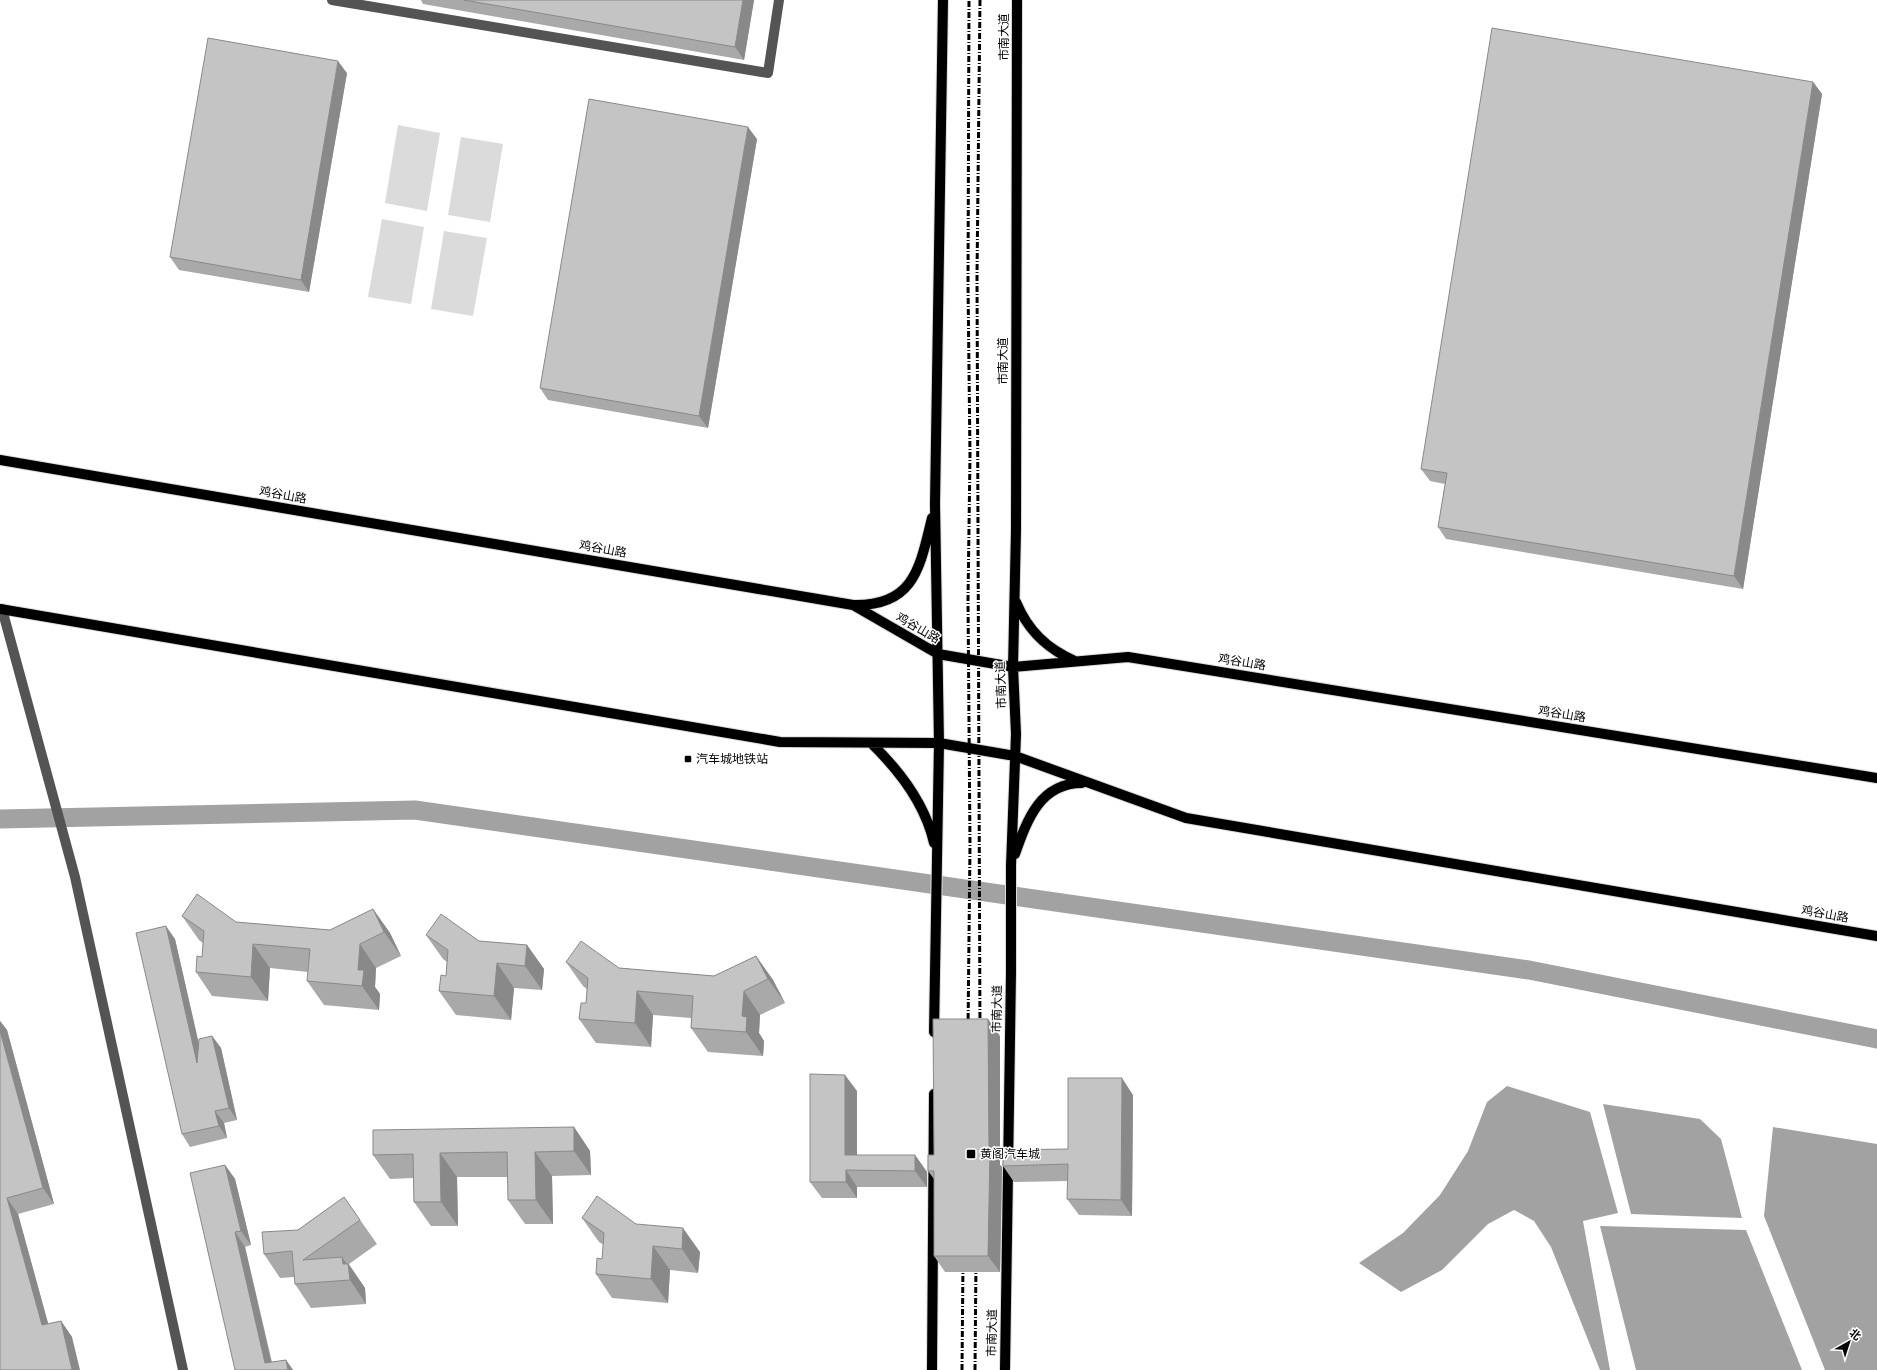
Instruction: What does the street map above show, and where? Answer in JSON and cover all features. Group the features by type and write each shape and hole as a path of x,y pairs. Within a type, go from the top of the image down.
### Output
{"main road":[{"path":"934,1045 940,743 935,504 943,0"},
{"name":"市南大道","path":"1005,1370 1011,866 1015,756 1013,667 1016,514 1017,0"},
{"name":"鸡谷山路","path":"0,460 853,605 938,654 1013,667 1128,657 1877,778"},
{"path":"853,605 869,605 885,601 900,593 911,581 919,567 935,504"},
{"path":"1014,598 1028,626 1045,644 1060,654 1077,662"},
{"name":"鸡谷山路","path":"1,609 780,742 940,743 1015,756 1186,818 1877,936"},
{"path":"871,743 890,761 923,812 931,832 937,860"},
{"path":"1011,866 1024,826 1044,796 1057,788 1071,783 1087,783 1101,787"},
{"path":"932,1370 934,1084"}],"street":[{"path":"332,0 768,73 779,0"},
{"path":"1,609 75,877 183,1370"}],"shaded area":[{"path":"398,125 440,133 427,211 385,203"},
{"path":"461,137 503,144 490,222 448,215"},
{"path":"382,219 424,227 411,304 368,297"},
{"path":"444,231 487,238 473,316 431,309"},
{"path":"1507,1086 1590,1112 1618,1213 1583,1221 1610,1370 1600,1370 1551,1247 1534,1221 1514,1210 1488,1224 1442,1270 1401,1292 1359,1263 1403,1233 1440,1195 1468,1151 1487,1102"},
{"path":"1603,1104 1700,1119 1721,1139 1742,1218 1631,1214"},
{"path":"1773,1127 1877,1144 1877,1370 1825,1370 1764,1216"},
{"path":"1600,1226 1746,1230 1802,1370 1636,1370"}],"building":[{"path":"464,0 743,0 735,47"},
{"path":"1492,28 1813,82 1734,576 1438,527 1447,473 1421,469"},
{"path":"208,38 338,61 301,280 170,257"},
{"path":"589,99 748,127 699,416 540,388"},
{"path":"197,894 236,922 330,930 373,909 384,932 360,944 358,970 364,970 362,986 307,981 310,949 253,944 251,977 196,972 197,956 202,957 204,931 182,916"},
{"path":"441,914 479,941 527,945 525,966 497,963 494,996 439,991 441,975 446,976 448,950 426,935"},
{"path":"166,926 197,1063 199,1039 212,1036 229,1108 215,1111 219,1126 182,1134 136,933"},
{"path":"581,941 619,968 714,976 756,956 768,979 744,991 742,1016 747,1017 746,1032 691,1028 693,996 637,991 635,1023 579,1019 581,1003 586,1003 588,978 566,962"},
{"path":"933,1019 988,1019 990,1150 988,1256 934,1256 934,1171 928,1171 928,1155 934,1155"},
{"path":"0,1031 43,1188 7,1198 42,1325 61,1321 72,1370 0,1370"},
{"path":"810,1074 845,1075 845,1155 915,1155 915,1171 846,1170 846,1182 810,1182"},
{"path":"1068,1078 1122,1078 1121,1200 1067,1199 1068,1164 1003,1166 1003,1150 1068,1149"},
{"path":"574,1127 574,1151 535,1152 536,1200 508,1200 507,1152 440,1153 441,1202 414,1202 413,1154 373,1155 373,1130"},
{"path":"225,1165 241,1231 235,1232 265,1363 286,1360 288,1370 235,1370 190,1173"},
{"path":"597,1196 636,1224 683,1228 682,1249 653,1246 651,1279 596,1274 597,1258 602,1259 604,1233 582,1218"},
{"path":"344,1197 360,1220 303,1260 342,1257 343,1264 348,1264 350,1280 295,1284 292,1251 264,1254 262,1232 298,1230"}],"waterway":[{"path":"0,819 415,810 1529,970 1877,1039"}],"railway":[{"path":"968,1030 970,846 968,600 970,456 968,284 969,0"},
{"path":"980,0 977,276 980,1030"},
{"path":"962,1370 963,1262"},
{"path":"975,1370 976,1262"}],"place":[{"name":"汽车城地铁站","path":"688,759"},
{"name":"黄阁汽车城","path":"971,1154"}]}
